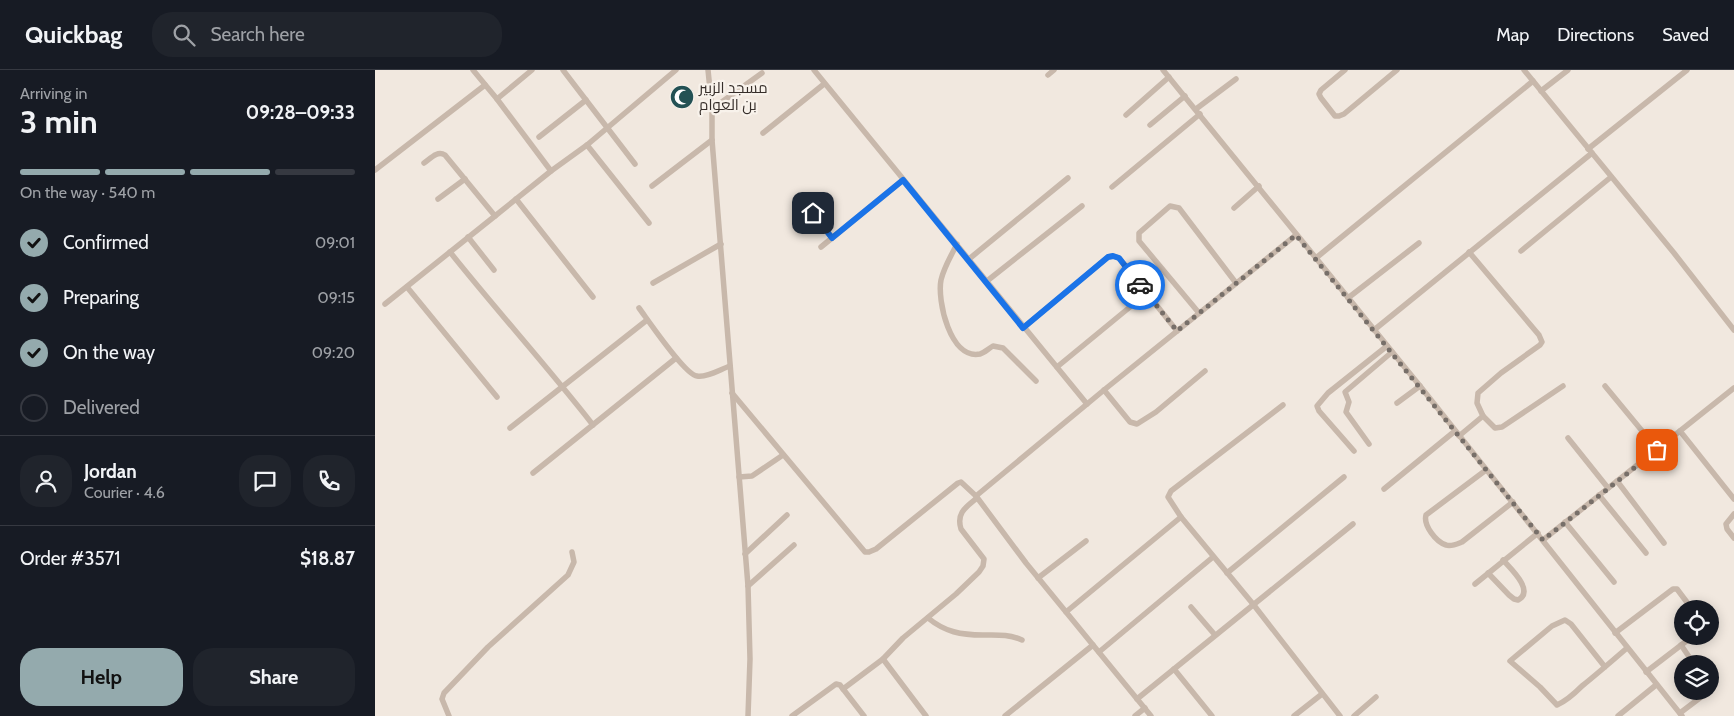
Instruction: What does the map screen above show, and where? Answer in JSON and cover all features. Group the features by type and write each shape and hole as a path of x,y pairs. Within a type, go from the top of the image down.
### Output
{"street":[{"path":"473,70 551,171"},
{"path":"497,99 533,70"},
{"path":"563,70 635,164"},
{"path":"385,304 551,171 587,145 676,70"},
{"path":"708,70 748,586 750,641 748,716"},
{"path":"814,70 1087,404"},
{"path":"1047,75 1054,70"},
{"path":"1163,70 1420,386 1681,715 1699,700"},
{"path":"1345,70 1321,90 1319,94 1335,116 1344,114 1397,70"},
{"path":"1524,70 1734,330"},
{"path":"1541,91 1567,70"},
{"path":"1374,330 1687,70"},
{"path":"711,109 762,73"},
{"path":"1126,116 1169,77"},
{"path":"1112,187 1236,79"},
{"path":"1316,258 1533,81"},
{"path":"763,133 824,84"},
{"path":"375,170 485,85"},
{"path":"1150,125 1185,96"},
{"path":"539,138 587,100"},
{"path":"652,186 712,140"},
{"path":"587,145 649,223"},
{"path":"424,163 441,153 495,216"},
{"path":"1521,250 1611,176"},
{"path":"969,259 1068,178"},
{"path":"438,198 465,179"},
{"path":"821,247 903,180"},
{"path":"1234,208 1259,186"},
{"path":"516,199 593,297"},
{"path":"987,281 1082,206"},
{"path":"1199,313 1139,241 1139,232 1170,206 1179,208 1236,283"},
{"path":"813,213 832,238"},
{"path":"843,689 883,659 903,638 979,572 983,566 984,559 959,524 959,517 964,508 1104,390 1296,235"},
{"path":"468,237 494,270"},
{"path":"1348,298 1419,243"},
{"path":"653,283 721,244"},
{"path":"957,244 944,272 940,289 944,318 951,335 962,348 974,354 982,353 993,346 1003,348 1036,381"},
{"path":"450,252 593,425"},
{"path":"1469,252 1539,335 1542,342 1540,346 1501,374 1478,394 1477,403 1483,416 1495,428 1502,427 1563,386"},
{"path":"1023,328 1108,257 1113,256 1119,258 1177,331"},
{"path":"407,287 497,397"},
{"path":"1057,367 1147,294"},
{"path":"639,308 676,358 690,373 695,376 702,376 730,366"},
{"path":"510,428 647,320"},
{"path":"1354,451 1323,416 1317,406 1328,393 1387,346"},
{"path":"1369,444 1346,412 1349,402 1345,392 1392,352"},
{"path":"533,473 676,358"},
{"path":"1104,390 1130,422 1137,424 1155,412 1205,371"},
{"path":"1397,403 1420,386"},
{"path":"1605,386 1657,450"},
{"path":"1543,540 1734,388"},
{"path":"732,393 865,552 876,549 960,482 965,484 977,497 1038,578 1151,716"},
{"path":"1283,405 1171,491 1168,494 1169,502 1253,604 1339,716"},
{"path":"1384,489 1457,433 1483,416"},
{"path":"1680,431 1734,499"},
{"path":"1568,438 1608,488"},
{"path":"739,477 752,476 783,456"},
{"path":"1486,470 1426,516 1425,522 1435,536 1445,545 1462,542 1513,502"},
{"path":"1227,573 1344,477"},
{"path":"1617,482 1664,543"},
{"path":"1599,495 1646,553"},
{"path":"1734,514 1726,524 1727,529 1734,538"},
{"path":"745,554 787,515"},
{"path":"1066,612 1181,517"},
{"path":"1565,522 1614,582"},
{"path":"1137,699 1353,524"},
{"path":"1475,584 1537,533"},
{"path":"1038,578 1086,542"},
{"path":"748,586 794,545"},
{"path":"449,716 442,699 445,693 488,647 568,576 574,562 572,552"},
{"path":"1099,652 1213,557"},
{"path":"1488,572 1511,598 1518,600 1523,597 1525,592 1523,586 1503,560"},
{"path":"1615,632 1673,589 1677,589 1685,600"},
{"path":"1191,607 1215,635"},
{"path":"928,618 940,628 967,635 1003,635 1022,640"},
{"path":"1605,668 1571,624 1565,620 1552,626 1510,662 1540,687 1557,705 1605,668 1627,648"},
{"path":"1005,716 1093,645"},
{"path":"1646,672 1681,645 1688,655"},
{"path":"883,659 926,716"},
{"path":"1174,669 1212,716"},
{"path":"792,716 836,684 840,685 864,716"},
{"path":"1618,716 1656,684"},
{"path":"1295,716 1322,694"},
{"path":"1353,716 1376,697"},
{"path":"1135,716 1145,708"}],"way so far":[{"path":"1140,285 1177,331 1296,235 1543,540 1657,450"}],"place":[{"name":"مسجد الزبير بن العوام","path":"682,97"}],"route":[{"path":"813,213 832,238 903,180 987,281 1023,328 1108,257 1119,258 1140,285"}]}
